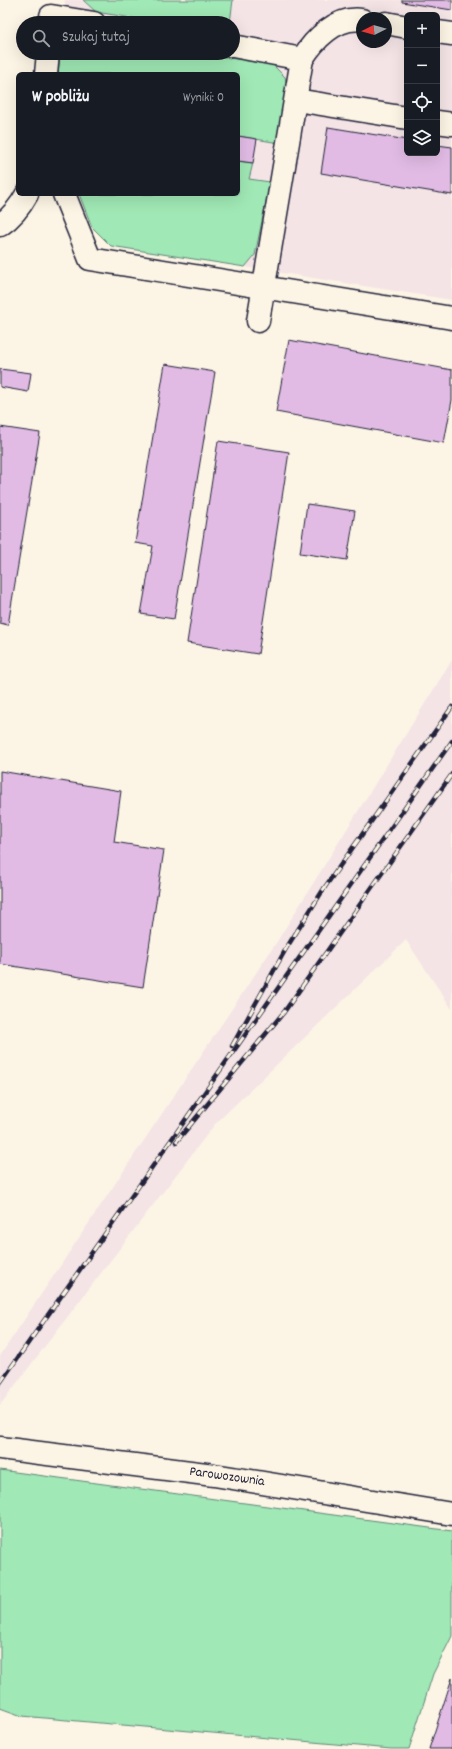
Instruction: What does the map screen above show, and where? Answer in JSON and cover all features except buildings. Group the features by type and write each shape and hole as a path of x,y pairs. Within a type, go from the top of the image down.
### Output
{"street":[{"path":"52,13 65,16"},
{"path":"258,321 302,59 309,47 319,36 344,22 356,19"},
{"path":"392,25 404,27"},
{"path":"440,32 452,34"},
{"path":"240,47 302,59"},
{"path":"46,72 47,60"},
{"path":"296,100 404,118"},
{"path":"440,122 452,124"},
{"path":"0,225 21,206 26,196"},
{"path":"65,196 90,259 452,318"},
{"name":"Parowozownia","path":"0,1448 214,1475 452,1514"}],"shaded area":[{"path":"65,0 452,0 452,300 111,246 92,227 80,196 240,196 240,72 58,72 59,60 240,60 240,16 64,16"},
{"path":"452,660 452,1009 406,940 215,1124 0,1405 0,1356 278,940"}],"green space":[{"path":"83,0 233,0 231,16 120,16 96,12"},
{"path":"59,60 240,60 273,65 285,77 288,93 279,143 240,136 240,72 58,72"},
{"path":"240,161 253,163 249,179 270,182 255,255 245,267 111,246 92,227 80,196 240,196"},
{"path":"0,1470 452,1531 452,1636 433,1674 409,1749 391,1749 22,1716 0,1708"}],"railway":[{"path":"232,1046 287,947 325,887 452,707"},
{"path":"0,1383 452,741"},
{"path":"176,1142 284,1012 452,774"}]}
